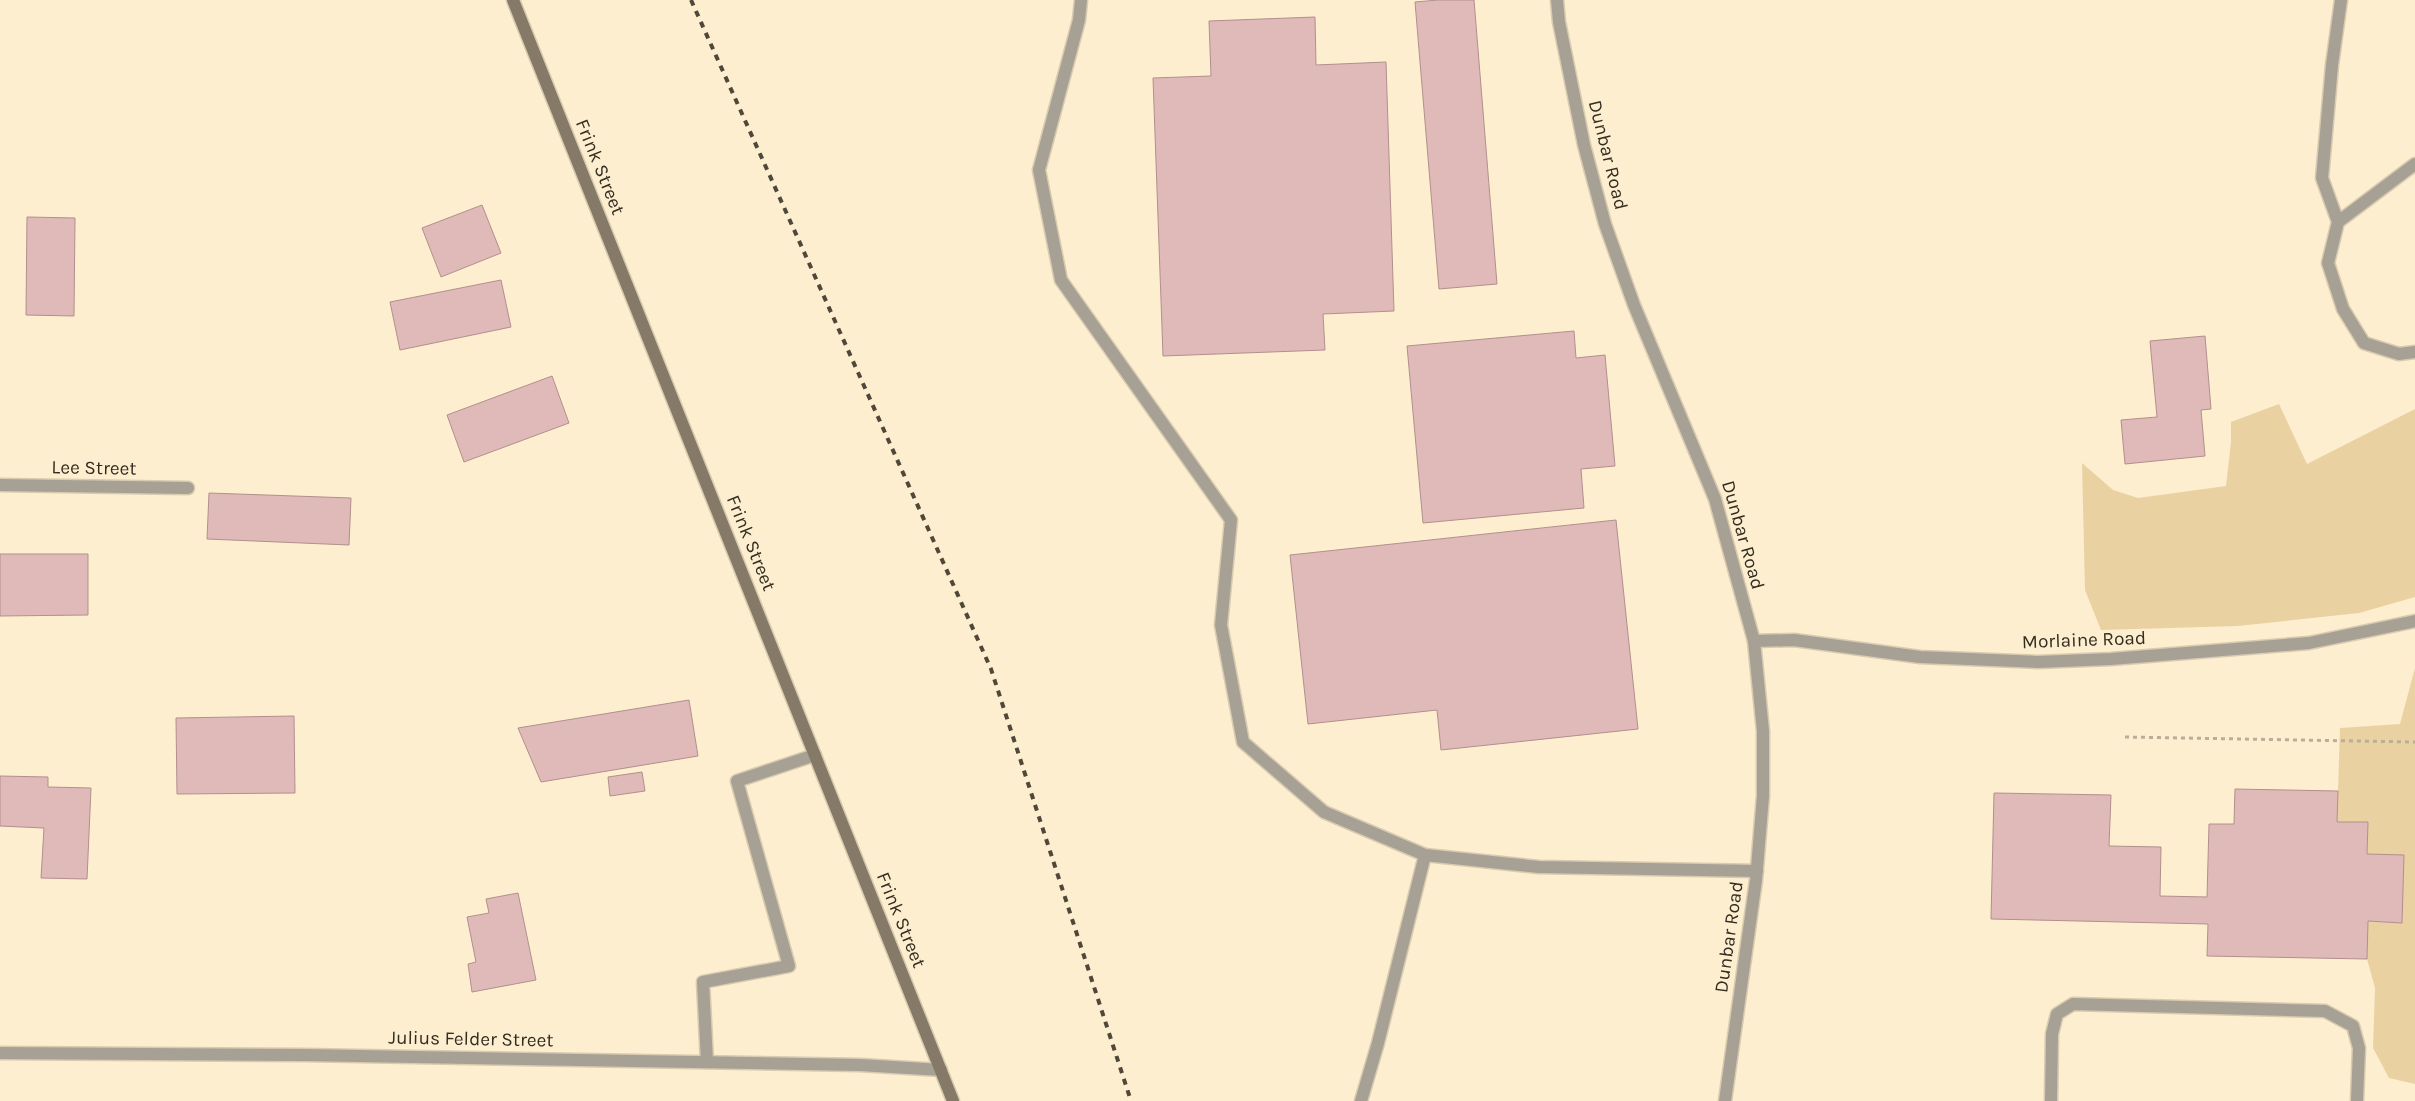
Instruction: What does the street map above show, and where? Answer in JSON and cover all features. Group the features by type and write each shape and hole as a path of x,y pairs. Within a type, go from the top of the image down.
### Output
{"main road":[{"name":"Frink Street","path":"513,0 953,1101"}],"street":[{"path":"1081,0 1079,20 1039,170 1061,280 1231,520 1221,625 1243,742 1324,812 1425,855 1539,866 1756,871"},
{"name":"Dunbar Road","path":"1557,0 1559,22 1584,145 1605,224 1634,305 1715,499 1754,641 1763,731 1763,796 1756,871 1725,1101"},
{"path":"2341,0 2332,65 2322,178 2338,222 2328,263 2343,309 2364,344 2399,354 2415,352"},
{"path":"2338,222 2415,164"},
{"name":"Lee Street","path":"0,485 188,488"},
{"name":"Morlaine Road","path":"1754,641 1794,640 1920,657 2038,662 2120,659 2309,643 2415,621"},
{"path":"707,1062 703,982 789,966 737,781 815,755"},
{"path":"1361,1101 1378,1043 1425,855"},
{"path":"2051,1101 2052,1034 2057,1014 2073,1004 2325,1011 2353,1026 2359,1048 2357,1101"},
{"name":"Julius Felder Street","path":"0,1053 315,1055 707,1062 860,1065 941,1070"}],"path":[{"path":"2125,737 2415,742"}],"shaded area":[{"path":"2279,404 2307,464 2415,409 2415,597 2359,613 2238,626 2101,630 2085,590 2082,463 2113,490 2138,498 2226,486 2231,442 2231,422"},
{"path":"2415,668 2415,1084 2389,1078 2373,1048 2375,988 2367,959 2368,921 2401,923 2367,854 2368,822 2337,822 2340,728 2400,724"}],"building":[{"path":"1474,0 1497,284 1439,289 1415,2"},
{"path":"1315,17 1316,65 1386,62 1394,311 1323,314 1325,350 1163,356 1153,78 1211,76 1209,21"},
{"path":"482,205 501,253 441,277 422,228"},
{"path":"27,217 75,218 74,316 26,315"},
{"path":"501,280 511,327 400,350 390,302"},
{"path":"1574,331 1576,358 1605,355 1615,466 1581,469 1584,508 1423,523 1407,346"},
{"path":"2205,336 2211,409 2201,410 2205,456 2125,464 2121,420 2157,417 2150,341"},
{"path":"552,376 569,423 464,462 447,415"},
{"path":"209,493 351,498 349,545 207,539"},
{"path":"1616,520 1638,729 1441,750 1437,710 1308,724 1290,555"},
{"path":"0,554 88,554 88,615 0,616"},
{"path":"689,700 698,756 541,782 518,728"},
{"path":"294,716 295,793 177,794 176,718"},
{"path":"642,772 645,791 610,796 608,777"},
{"path":"0,776 48,777 48,787 91,788 87,879 41,878 44,828 0,826"},
{"path":"2235,789 2338,791 2337,822 2368,822 2367,854 2404,855 2402,923 2368,921 2367,959 2207,956 2208,924 1991,919 1994,793 2111,795 2109,846 2161,847 2160,896 2207,897 2209,824 2234,824"},
{"path":"518,893 536,980 472,992 468,964 476,962 467,917 489,913 486,899"}],"railway":[{"path":"691,0 991,669 1131,1101"}]}
